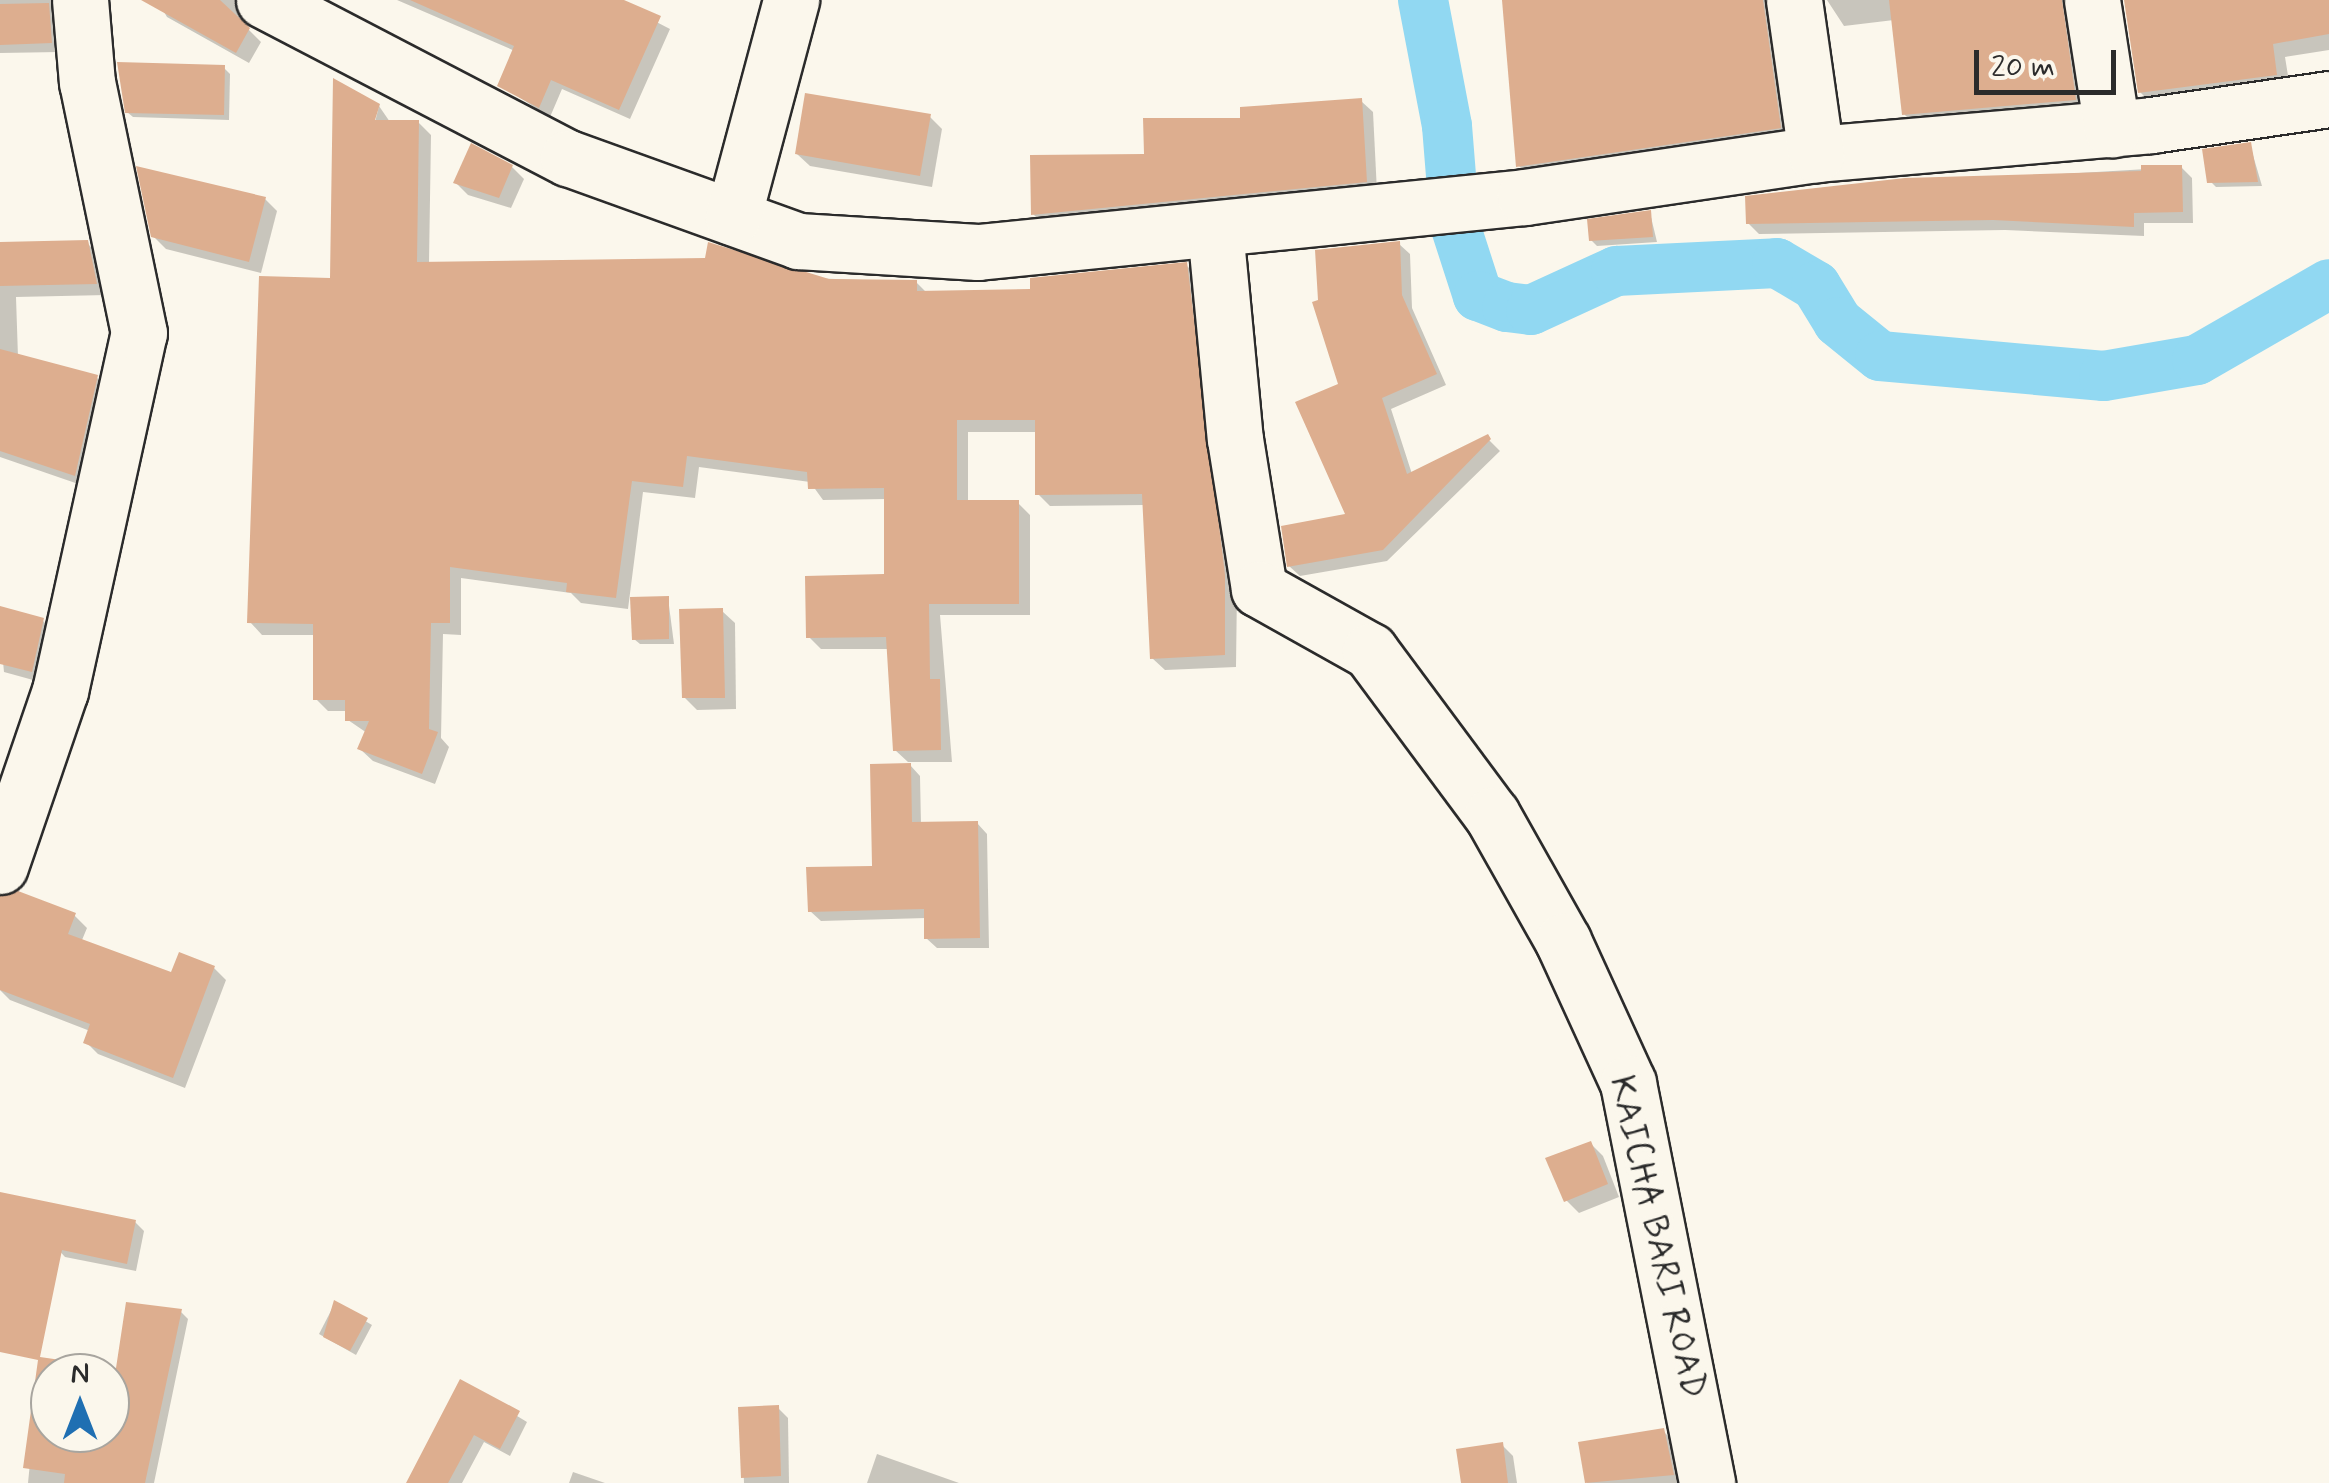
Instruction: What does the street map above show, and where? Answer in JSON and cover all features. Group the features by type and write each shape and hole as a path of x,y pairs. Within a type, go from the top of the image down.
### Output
{"street":[{"path":"0,866 60,690 139,333 87,83 80,0"},
{"path":"264,0 568,158 798,241 978,252 1525,197 1816,154 2112,128 2329,99"},
{"path":"733,217 791,0"},
{"path":"1794,0 1816,154"},
{"path":"2092,0 2112,128"},
{"name":"KAICHA BARI ROAD","path":"1216,229 1235,439 1260,589 1370,652 1492,815 1563,941 1628,1083 1708,1483"}],"building":[{"path":"141,0 220,0 250,28 236,53"},
{"path":"410,0 624,0 661,16 619,110 551,80 539,108 497,86 514,46"},
{"path":"1502,0 1763,0 1781,128 1516,167"},
{"path":"1889,0 2062,0 2076,100 1902,115"},
{"path":"2124,0 2329,0 2329,34 2273,44 2277,75 2138,93"},
{"path":"49,3 52,43 0,45 0,4"},
{"path":"117,62 225,65 224,115 125,113"},
{"path":"333,78 380,104 375,120 419,120 417,262 705,258 708,242 829,279 917,280 917,291 1030,289 1030,278 1187,262 1225,575 1225,655 1150,659 1142,494 1035,495 1035,420 957,420 957,500 1019,500 1019,604 929,604 930,679 940,679 941,750 893,751 886,637 806,638 805,576 884,574 884,488 808,489 807,472 687,456 683,487 632,481 616,598 566,592 567,583 450,567 450,623 431,623 429,729 438,732 422,774 357,749 369,721 345,721 345,700 313,700 313,624 247,623 259,276 330,278"},
{"path":"805,93 931,114 920,176 795,154"},
{"path":"1362,98 1367,182 1031,215 1030,155 1144,154 1143,118 1240,118 1240,107"},
{"path":"2251,142 2258,182 2207,183 2202,149"},
{"path":"471,143 513,165 499,198 453,183"},
{"path":"2141,165 2182,165 2183,212 2134,213 2134,227 1993,220 1746,224 1745,196 1905,178 2141,171"},
{"path":"136,166 266,197 249,262 151,237"},
{"path":"1651,210 1653,237 1589,241 1587,219"},
{"path":"88,240 97,284 0,286 0,242"},
{"path":"1400,241 1402,295 1437,374 1382,398 1407,474 1488,434 1491,439 1383,550 1287,567 1281,526 1345,514 1295,402 1338,384 1312,302 1318,300 1315,250"},
{"path":"0,349 98,375 75,476 0,451"},
{"path":"669,596 669,639 632,640 630,597"},
{"path":"0,606 44,618 32,672 0,664"},
{"path":"723,608 725,698 682,698 679,609"},
{"path":"911,763 912,822 978,821 980,938 924,939 924,909 808,912 806,867 872,866 870,764"},
{"path":"18,891 76,913 68,934 171,972 179,952 215,966 173,1078 83,1043 90,1024 0,990 0,896"},
{"path":"1591,1141 1608,1184 1564,1202 1545,1158"},
{"path":"0,1192 136,1220 127,1264 62,1250 41,1353 30,1353 30,1358 0,1352"},
{"path":"334,1300 368,1318 350,1351 323,1337"},
{"path":"126,1302 182,1309 145,1483 64,1483 65,1474 23,1468 30,1418 30,1453 130,1453 130,1353 118,1353"},
{"path":"460,1379 520,1411 500,1449 474,1435 448,1483 406,1483"},
{"path":"779,1405 781,1476 741,1478 738,1407"},
{"path":"1664,1428 1674,1475 1585,1483 1578,1442"},
{"path":"1503,1442 1508,1483 1461,1483 1456,1449"}],"waterway":[{"path":"1423,0 1447,126 1455,225 1478,296 1507,307 1531,310 1616,271 1777,263 1816,286 1838,322 1880,356 2104,376 2197,360 2329,284"}]}
